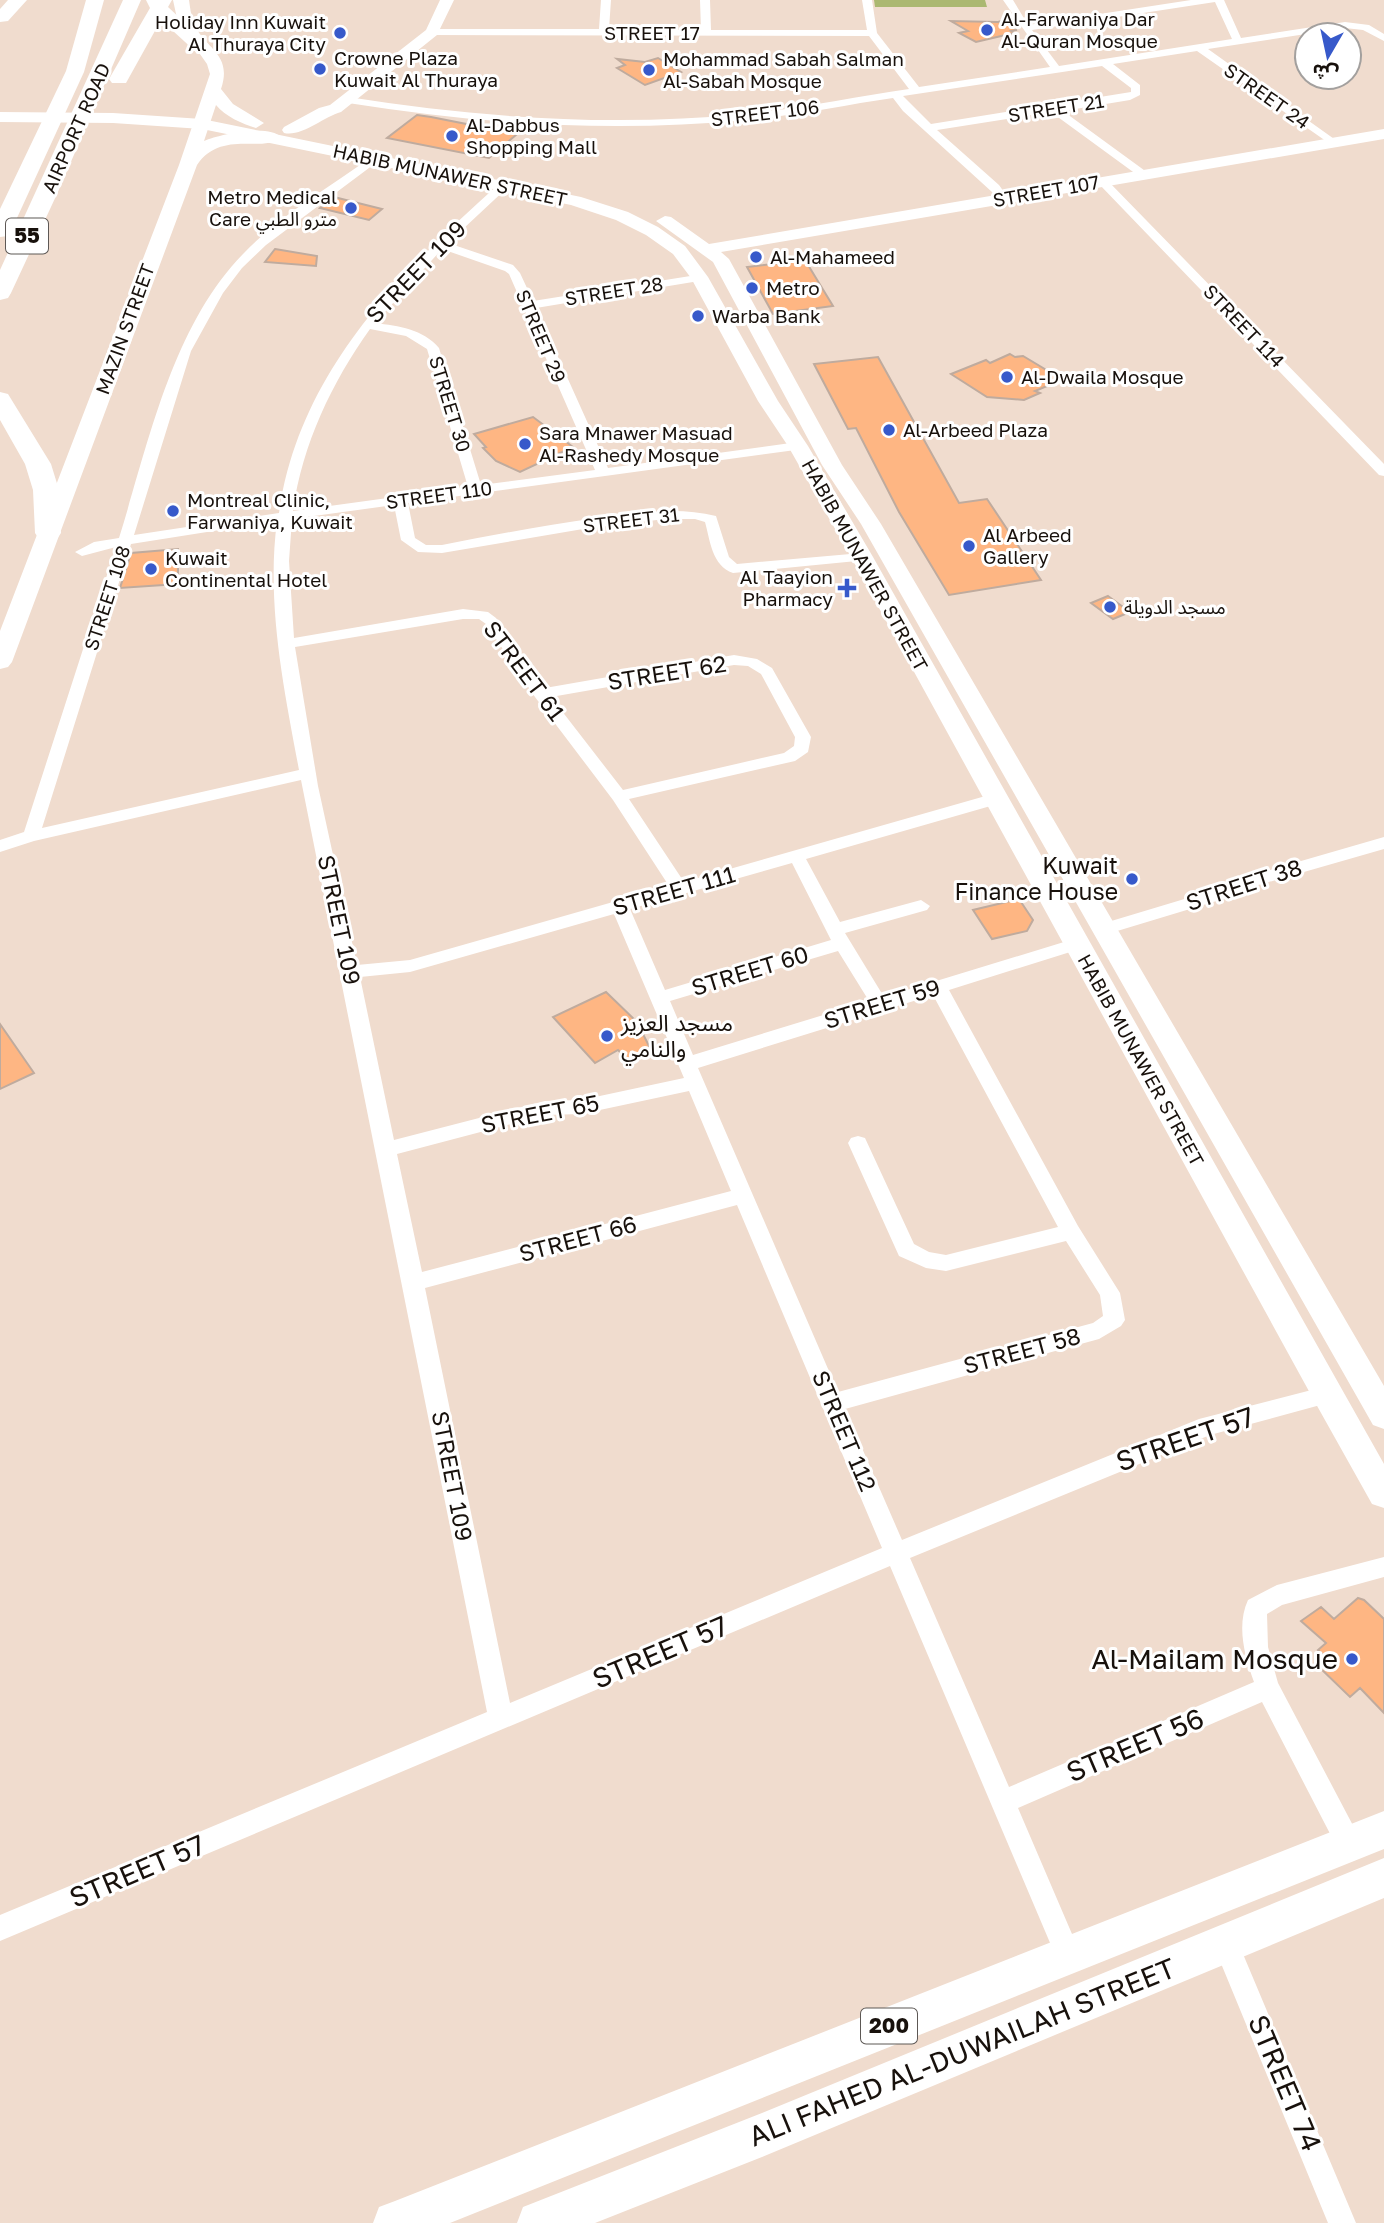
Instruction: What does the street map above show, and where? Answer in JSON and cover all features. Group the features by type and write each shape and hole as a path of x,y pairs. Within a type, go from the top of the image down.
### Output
{"highway":[{"path":"1,19 10,0"},
{"path":"1,19 18,0"},
{"path":"75,71 95,0"},
{"name":"AIRPORT ROAD","path":"0,231 111,0"},
{"name":"AIRPORT ROAD","path":"0,293 54,184 132,0"},
{"path":"155,0 160,10 203,48"},
{"path":"54,184 163,0"},
{"path":"0,399 38,464 46,490 48,533"}],"main road":[{"name":"MAZIN STREET","path":"0,662 188,165 218,74 215,64 186,23 181,0"},
{"path":"212,90 228,108 282,131"},
{"path":"188,165 192,157 217,142 282,131"},
{"name":"ALI FAHED AL-DUWAILAH STREET","path":"395,2223 1372,1837"},
{"name":"ALI FAHED AL-DUWAILAH STREET","path":"539,2223 595,2213 1384,1878"}],"street":[{"path":"282,131 336,113 341,104 432,32 447,0"},
{"path":"604,33 606,0"},
{"path":"705,0 706,33"},
{"path":"867,0 873,33 917,92"},
{"path":"1008,0 1024,28 1057,70"},
{"path":"1024,28 1211,0"},
{"path":"1219,0 1238,43"},
{"name":"STREET 106","path":"341,104 486,120 622,125 748,117 1345,25 1366,27 1384,38"},
{"name":"STREET 17","path":"432,32 873,33"},
{"name":"STREET 24","path":"1200,48 1334,143"},
{"name":"STREET 21","path":"929,128 1130,97 1136,93 1136,88 1105,63"},
{"path":"896,95 906,109 995,187 1003,198"},
{"path":"1052,108 1144,175"},
{"name":"HABIB MUNAWER STREET","path":"0,109 123,109 282,131 444,169 503,186 575,201 622,216 679,250 699,277 768,401 798,446 862,556 1384,1494"},
{"name":"HABIB MUNAWER STREET","path":"0,117 204,120"},
{"name":"HABIB MUNAWER STREET","path":"282,131 374,159 557,187 636,209 660,218 720,259 842,480 1384,1415"},
{"name":"STREET 107","path":"708,249 1384,134"},
{"name":"STREET 108","path":"31,835 185,351 207,308 261,244 374,159"},
{"name":"STREET 114","path":"1103,182 1384,472"},
{"name":"STREET 109","path":"501,1719 351,972 307,774 280,591 285,516 294,473 321,395 341,359 394,289 503,186"},
{"name":"STREET 29","path":"439,244 509,268 529,305 559,379 603,472"},
{"name":"STREET 28","path":"529,305 699,277"},
{"path":"718,311 739,312 746,307"},
{"name":"STREET 30","path":"366,325 425,338 433,348 476,490"},
{"name":"STREET 110","path":"82,552 99,545 285,516 798,446"},
{"path":"818,481 822,485 831,486 842,480"},
{"name":"STREET 31","path":"400,500 408,540 423,549 442,549 634,518 691,513 708,516 722,558 733,569 862,556"},
{"name":"STREET 61","path":"286,645 463,614 483,615 491,621 541,694 619,796 680,889"},
{"name":"STREET 62","path":"541,694 734,660 752,662 767,671 803,737 802,748 789,757 619,796"},
{"path":"928,676 935,665 952,666"},
{"path":"0,846 31,835 307,774"},
{"name":"STREET 111","path":"351,972 410,966 995,799"},
{"name":"STREET 38","path":"1104,929 1217,895 1235,886 1383,845"},
{"name":"STREET 60","path":"797,857 880,1005"},
{"name":"STREET 60","path":"659,999 921,906"},
{"name":"STREET 112","path":"620,907 1068,1955"},
{"name":"STREET 59","path":"691,1073 880,1005 1077,944"},
{"name":"STREET 58","path":"832,1403 1099,1331 1114,1320 1110,1293 1071,1232 937,987"},
{"path":"1149,1074 1148,1064 1154,1058 1172,1062 1186,1071"},
{"name":"STREET 65","path":"387,1149 545,1108 581,1107 691,1073"},
{"path":"858,1143 906,1250 926,1260 946,1263 1071,1232"},
{"name":"STREET 66","path":"414,1282 743,1196"},
{"name":"STREET 57","path":"0,1928 896,1553 1207,1426 1327,1395"},
{"path":"1372,1837 1268,1688 1256,1652 1253,1623 1256,1608 1277,1597 1384,1567"},
{"name":"STREET 56","path":"1003,1802 1268,1688"},
{"name":"STREET 74","path":"1226,1944 1342,2223"}],"green space":[{"path":"874,0 985,0 987,7 875,7"}],"building":[{"name":"Al-Farwaniya Dar Al-Quran Mosque","path":"1012,18 1016,30 1011,31 1014,33 976,42 959,33 968,31 951,21 998,22"},
{"name":"Mohammad Sabah Salman Al-Sabah Mosque","path":"658,58 681,72 645,85 617,68 625,65 617,59 645,62"},
{"name":"Al-Dabbus Shopping Mall","path":"417,115 517,134 489,158 387,138"},
{"name":"Metro Medical Care مترو الطبي","path":"334,197 382,209 369,220 320,208"},
{"path":"275,249 317,256 316,266 265,262"},
{"path":"805,260 833,306 773,314 747,267"},
{"name":"Al-Dwaila Mosque","path":"1010,354 1015,357 1023,356 1058,377 1053,380 1057,382 1035,391 1040,393 1024,400 987,397 951,374 986,360 990,363"},
{"path":"878,357 959,503 987,499 1041,580 949,595 899,512 856,428 848,429 814,364"},
{"name":"Sara Mnawer Masuad Al-Rashedy Mosque","path":"533,417 573,447 520,472 496,461 474,434"},
{"name":"Kuwait Continental Hotel","path":"178,549 178,584 120,588 131,553"},
{"name":"مسجد الدويلة","path":"1108,596 1130,612 1113,619 1091,603"},
{"path":"1019,899 1033,920 1027,931 992,939 973,910"},
{"name":"مسجد العزيز والنامي","path":"606,992 637,1022 651,1050 628,1060 618,1050 595,1063 553,1017"},
{"path":"0,1024 34,1073 0,1089"},
{"name":"Al-Mailam Mosque","path":"1358,1598 1364,1600 1384,1619 1384,1713 1360,1688 1350,1697 1315,1663 1324,1656 1318,1650 1326,1643 1301,1621 1321,1607 1334,1619"}],"place":[{"name":"Al-Farwaniya Dar Al-Quran Mosque","path":"987,30"},
{"name":"Holiday Inn Kuwait Al Thuraya City","path":"340,33"},
{"name":"Crowne Plaza Kuwait Al Thuraya","path":"320,69"},
{"name":"Mohammad Sabah Salman Al-Sabah Mosque","path":"649,70"},
{"name":"Al-Dabbus Shopping Mall","path":"452,136"},
{"name":"Metro Medical Care مترو الطبي","path":"351,208"},
{"name":"Al-Mahameed","path":"756,257"},
{"name":"Metro","path":"752,288"},
{"name":"Warba Bank","path":"698,316"},
{"name":"Al-Dwaila Mosque","path":"1007,377"},
{"name":"Al-Arbeed Plaza","path":"889,430"},
{"name":"Sara Mnawer Masuad Al-Rashedy Mosque","path":"525,444"},
{"name":"Montreal Clinic, Farwaniya, Kuwait","path":"173,511"},
{"name":"Al Arbeed Gallery","path":"969,546"},
{"name":"Kuwait Continental Hotel","path":"151,569"},
{"name":"Al Taayion Pharmacy","path":"847,588"},
{"name":"مسجد الدويلة","path":"1110,607"},
{"name":"Kuwait Finance House","path":"1132,879"},
{"name":"مسجد العزيز والنامي","path":"607,1036"},
{"name":"Al-Mailam Mosque","path":"1352,1659"}]}
